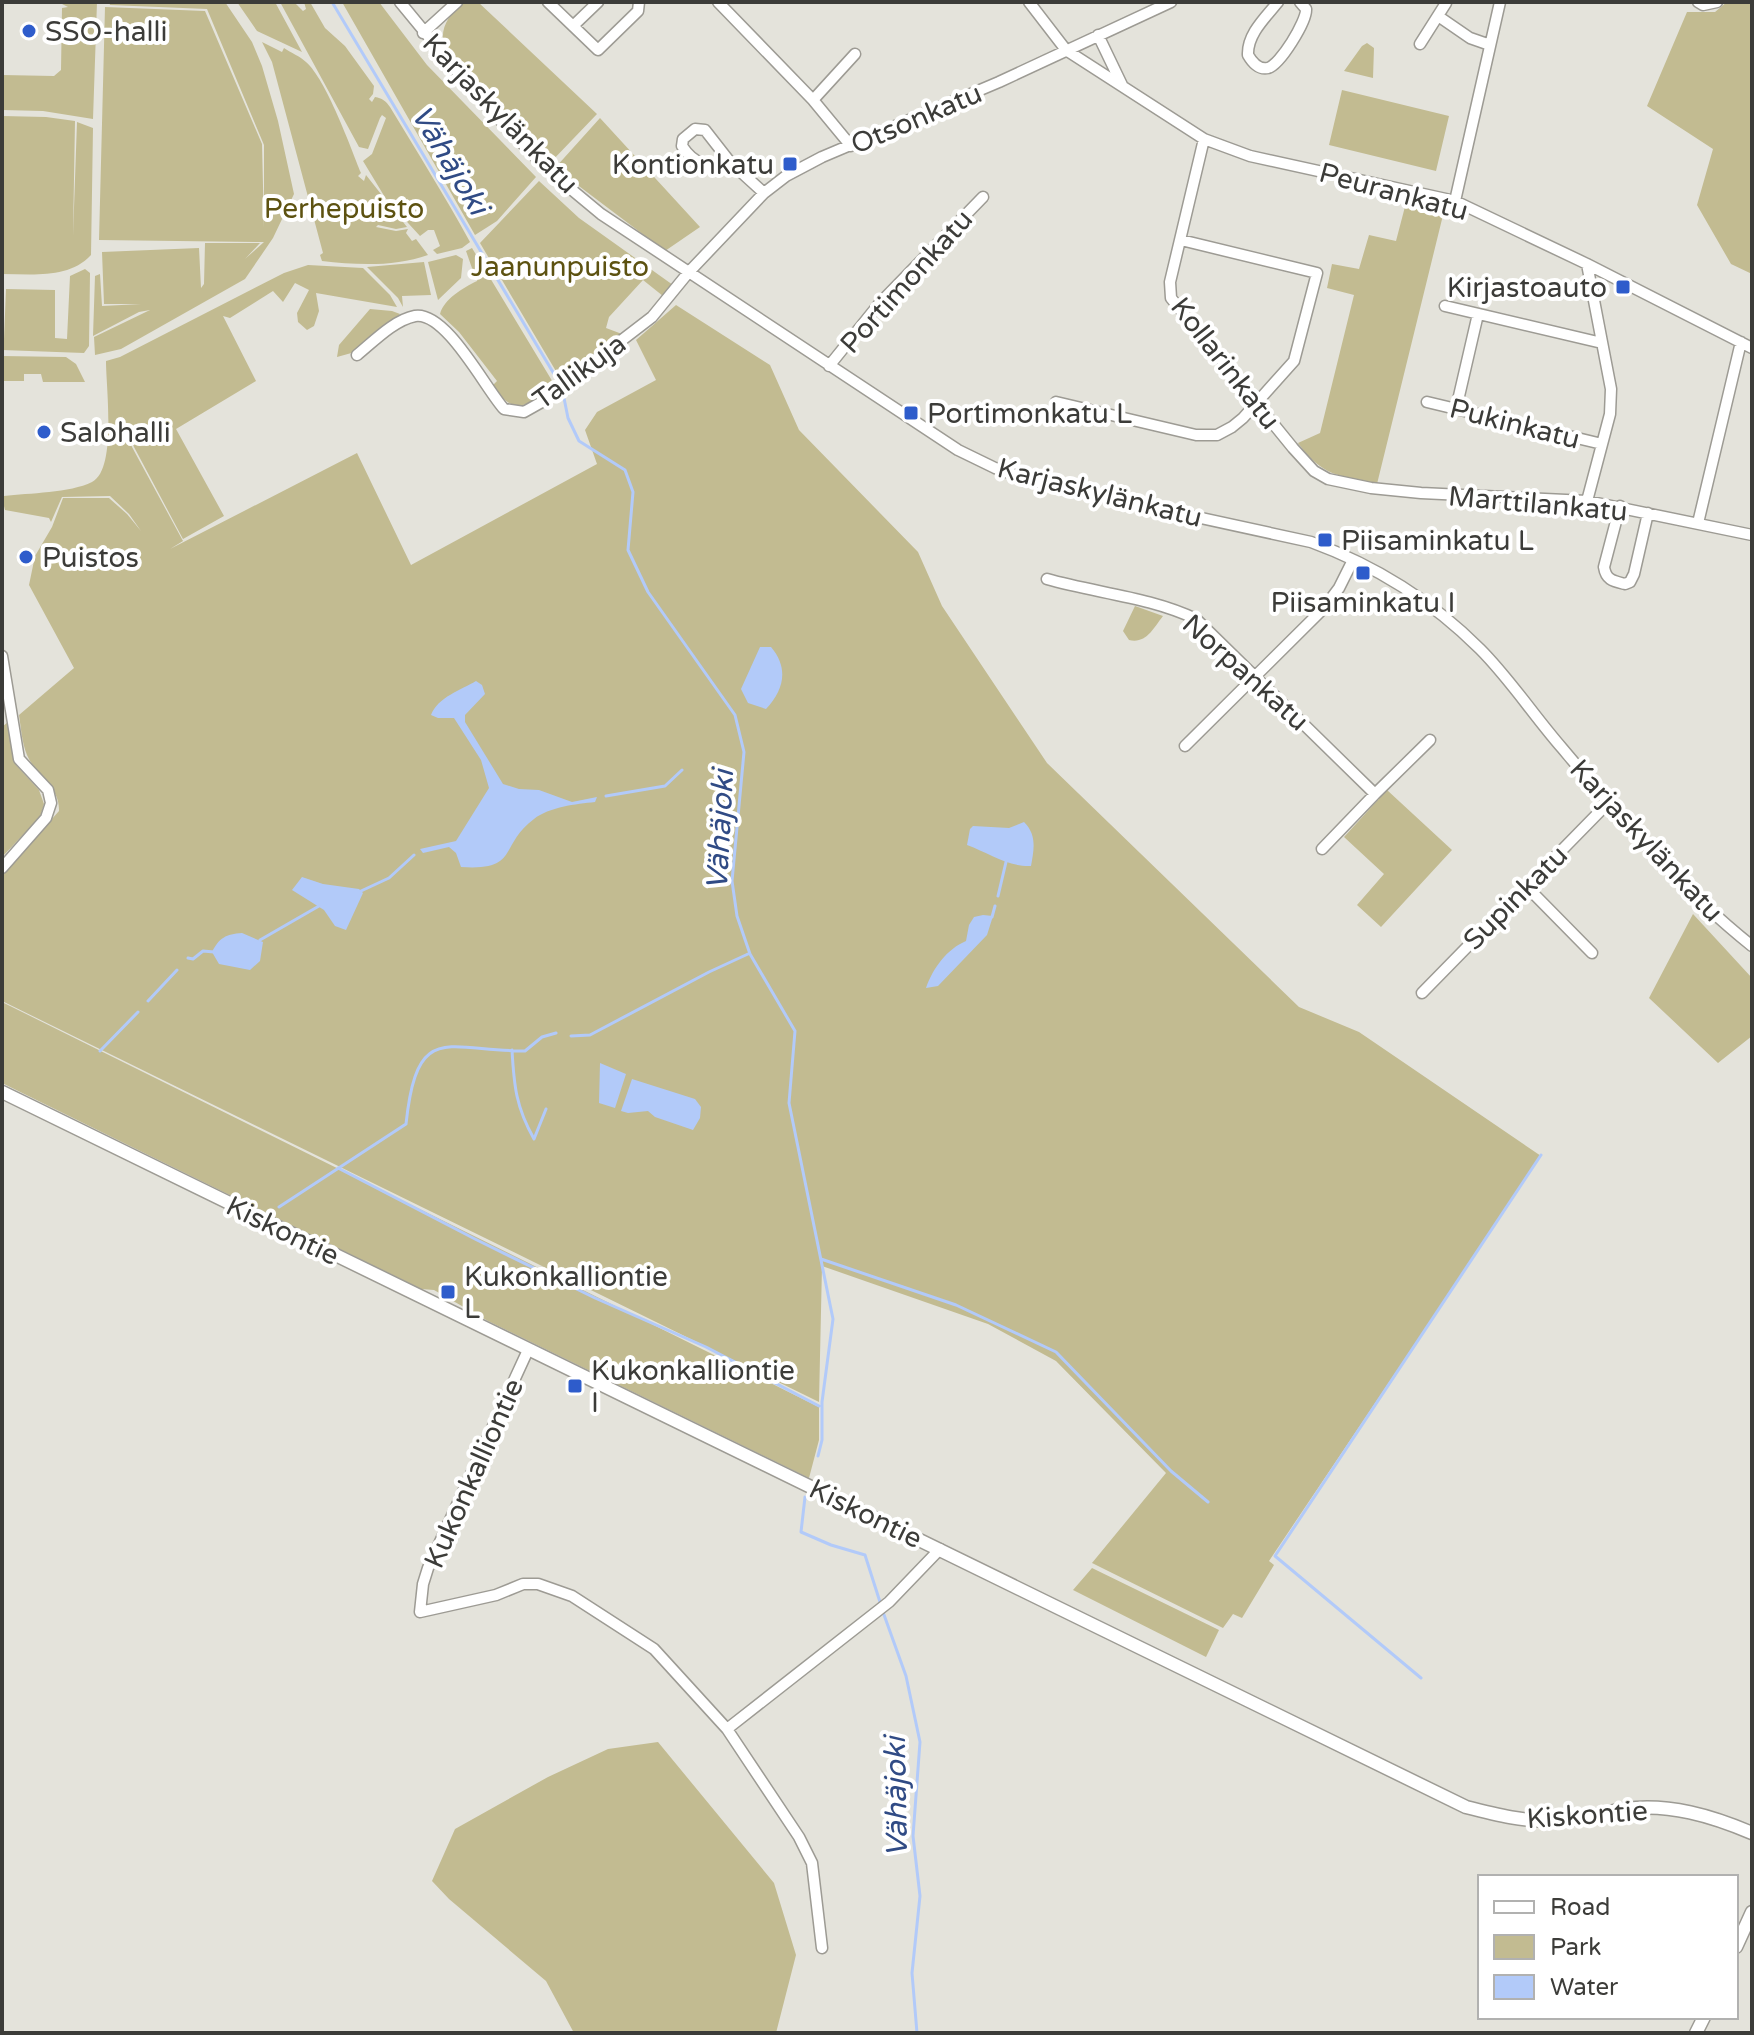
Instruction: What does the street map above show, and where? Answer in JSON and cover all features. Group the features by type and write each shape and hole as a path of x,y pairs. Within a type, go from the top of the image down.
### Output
{"main road":[{"name":"Kiskontie","path":"2,1092 1466,1807 1516,1820 1560,1821 1628,1809 1675,1809 1723,1820 1752,1833"},
{"path":"1738,1943 1752,1912"}],"street":[{"name":"Karjaskylänkatu","path":"400,2 480,99 548,170 601,214 958,450 995,468 1036,482 1322,546 1421,599 1481,649 1686,889 1752,946"},
{"path":"423,33 457,2"},
{"path":"548,2 598,50 638,11 639,2"},
{"path":"573,26 598,2"},
{"path":"718,2 813,100 851,146"},
{"name":"Peurankatu","path":"1029,2 1066,50 1204,139 1250,156 1455,201 1752,348"},
{"name":"Otsonkatu","path":"688,273 764,193 795,170 957,101 1171,2"},
{"path":"1278,2 1247,46 1248,55 1259,67 1268,68 1276,64 1304,22 1306,9 1300,2"},
{"path":"1455,201 1500,2"},
{"path":"1698,2 1703,5 1717,2"},
{"path":"1420,44 1446,3"},
{"path":"1438,16 1470,38 1490,45"},
{"path":"1098,35 1122,85"},
{"path":"813,100 855,54"},
{"path":"730,162 707,165 691,159 682,146 683,139 695,129 705,130 730,162 764,193"},
{"name":"Kollarinkatu","path":"1204,139 1170,286 1172,300 1314,471 1333,481 1371,488"},
{"name":"Portimonkatu","path":"829,366 879,304 983,197"},
{"path":"1056,402 1208,436 1221,434 1243,418 1294,361 1317,273 1181,240"},
{"path":"1587,264 1611,389 1610,414 1587,501"},
{"name":"Tallikuja","path":"357,355 398,323 415,316 434,319 454,339 504,409 524,412 652,317 688,273"},
{"path":"1445,306 1602,343"},
{"path":"1456,409 1478,314"},
{"path":"1698,523 1741,342"},
{"name":"Pukinkatu","path":"1427,402 1602,444"},
{"name":"Marttilankatu","path":"1371,488 1587,501 1752,535"},
{"path":"1620,506 1604,567 1605,576 1625,584 1634,574 1648,513"},
{"path":"1185,746 1324,608 1339,588 1353,560"},
{"name":"Norpankatu","path":"1047,579 1173,608 1196,619 1375,794"},
{"path":"2,656 19,759 48,790 51,803 46,818 2,868"},
{"path":"1322,849 1430,740"},
{"name":"Supinkatu","path":"1422,993 1609,802"},
{"path":"1527,887 1592,953"},
{"name":"Kukonkalliontie","path":"528,1350 428,1568 420,1612 496,1595 523,1584 538,1584 572,1596 654,1649 727,1729 799,1837 812,1863 822,1948"},
{"path":"727,1729 889,1602 940,1549"}],"green space":[{"path":"58,2 97,2 93,119 43,111 2,110 2,75 54,76 61,70 62,8 68,7"},
{"path":"109,2 225,2 252,42 262,66 294,194 273,238 245,279 121,349 95,355 94,337 150,310 139,312 93,336 95,276 100,274 102,306 141,304 104,304 102,252 199,248 201,288 204,284 205,243 260,243 245,259 264,242 99,240 105,7 205,11 262,144 264,228 264,145 207,9 110,5"},
{"path":"237,2 275,2 302,52 257,31"},
{"path":"280,2 294,2 303,11 306,9 304,2 310,2 325,28 345,46 374,86 369,99 372,102 375,97 380,98 390,107 470,242 462,248 437,254 433,250 440,246 434,230 420,236 386,199 363,161 372,154 386,118 382,115 380,118 368,149 359,147"},
{"path":"342,2 379,2 427,65 536,177 497,221 475,235"},
{"path":"463,2 478,2 597,114 550,163 445,49 443,35 446,23"},
{"path":"1727,2 1752,2 1752,274 1731,264 1697,205 1713,149 1647,106 1687,12 1715,12"},
{"name":"Perhepuisto","path":"262,42 282,52 284,48 304,60 314,71 344,131 361,173 358,176 364,181 366,175 407,227 376,227 396,231 408,229 406,233 412,241 416,239 428,255 402,262 375,264 322,261 320,255 323,253 272,62"},
{"path":"1367,43 1374,48 1373,78 1344,71 1362,46"},
{"path":"1342,90 1449,116 1436,171 1329,145"},
{"path":"2,116 75,121 73,236 77,122 93,128 91,255 82,263 50,274 2,274"},
{"path":"600,118 700,227 665,251 555,168"},
{"name":"Jaanunpuisto","path":"539,181 579,218 673,285 663,296 643,280 609,317 606,328 622,334 560,378 480,243"},
{"path":"1407,199 1445,207 1377,484 1324,469 1298,443 1320,433 1354,295 1327,288 1332,264 1359,269 1369,235 1396,241"},
{"path":"472,248 554,384 529,403 515,405 501,396 492,386 497,381 459,332 440,314 450,299 477,281 466,251"},
{"path":"456,255 463,259 461,278 438,300 428,262"},
{"path":"424,262 431,295 402,296 403,307 367,267"},
{"path":"308,265 363,268 390,295 397,307 316,293 319,311 314,326 307,330 298,322 297,313 309,290 295,283 283,302 273,291 230,318 223,316 256,381 176,429 224,516 183,539 134,447 122,415 132,447 183,541 170,549 357,453 411,565 597,464 585,430 597,412 656,380 636,340 676,305 770,365 799,430 918,552 942,606 1047,763 1299,1007 1359,1032 1541,1156 1269,1561 1274,1565 1242,1618 1233,1614 1223,1628 1092,1563 1166,1473 1056,1361 988,1324 822,1266 819,1402 2,1001 2,875 59,811 52,788 27,755 19,715 74,668 29,585 35,556 52,527 63,498 109,498 141,531 129,514 110,496 62,497 51,522 49,518 5,510 2,498 83,486 100,474 107,445 106,361 120,357 284,273"},
{"path":"85,269 90,273 89,346 84,353 2,350 2,289 4,339 6,289 55,290 55,338 67,339 70,276"},
{"path":"370,309 400,314 355,352 337,357 339,345"},
{"path":"2,356 66,357 76,364 85,382 43,382 41,374 24,374 24,381 2,381"},
{"path":"1135,606 1163,616 1149,634 1135,641 1129,640 1123,631"},
{"path":"8,722 16,765 39,790 44,804 40,817 2,857 2,727"},
{"path":"1387,790 1452,850 1381,927 1357,905 1384,874 1344,837"},
{"path":"1693,914 1752,978 1752,1036 1718,1063 1649,998"},
{"path":"2,1002 819,1407 819,1440 809,1478 488,1321 434,1290 421,1289 2,1083"},
{"path":"1092,1568 1219,1630 1206,1657 1073,1590"},
{"path":"658,1742 774,1883 796,1955 776,2033 574,2033 546,1981 432,1881 455,1829 548,1777 608,1749"}],"water":[{"path":"760,647 771,647 782,671 780,687 766,709 748,703 741,689"},
{"path":"476,681 482,685 485,694 465,715 465,722 503,784 539,790 572,802 597,797 595,802 563,807 534,819 523,829 501,861 480,867 461,867 456,853 449,847 423,853 420,849 456,841 489,788 481,760 454,718 431,715 444,699"},
{"path":"1024,822 1033,837 1031,866 1006,862 967,845 973,826 1009,828"},
{"path":"302,877 323,884 359,889 363,893 346,930 335,926 324,910 292,890"},
{"path":"993,916 987,935 938,986 926,988 942,960 966,941 974,917"},
{"path":"242,933 263,942 260,961 250,970 219,964 212,952 217,943 227,936"},
{"path":"600,1063 626,1074 615,1108 599,1103"},
{"path":"632,1079 695,1099 701,1107 700,1118 693,1130 655,1117 648,1111 621,1111"}],"waterway":[{"name":"Vähäjoki","path":"332,2 557,379"},
{"name":"Vähäjoki","path":"563,393 568,418 579,441 625,470 633,492 628,550 648,592 735,715 744,752 732,881 737,916 750,954 795,1031 789,1103 833,1319 818,1456"},
{"path":"606,796 665,786 682,770"},
{"path":"361,891 389,878 414,855"},
{"path":"998,896 1006,862"},
{"path":"260,940 319,906"},
{"path":"992,917 995,906"},
{"path":"188,958 193,959 203,951 214,952"},
{"path":"571,1036 590,1035 748,954"},
{"path":"148,1001 177,970"},
{"path":"100,1051 138,1012"},
{"path":"279,1207 406,1124 418,1069 428,1055 440,1048 456,1047 525,1051 542,1037 556,1033"},
{"path":"512,1050 517,1096 534,1139 546,1109"},
{"path":"1421,1678 1275,1556 1541,1155"},
{"path":"338,1168 475,1239 595,1298 706,1347 819,1406"},
{"path":"821,1259 956,1305 1056,1352 1171,1471 1208,1502"},
{"name":"Vähäjoki","path":"805,1497 801,1532 865,1555 880,1602"},
{"name":"Vähäjoki","path":"883,1612 906,1676 920,1742 913,1836 920,1896 912,1973 917,2033"}],"place":[{"name":"SSO-halli","path":"29,31"},
{"name":"Kontionkatu","path":"790,164"},
{"name":"Kirjastoauto","path":"1623,287"},
{"name":"Portimonkatu L","path":"911,413"},
{"name":"Salohalli","path":"44,432"},
{"name":"Piisaminkatu L","path":"1325,540"},
{"name":"Puistos","path":"26,557"},
{"name":"Piisaminkatu I","path":"1363,573"},
{"name":"Kukonkalliontie L","path":"448,1292"},
{"name":"Kukonkalliontie I","path":"575,1386"}]}
